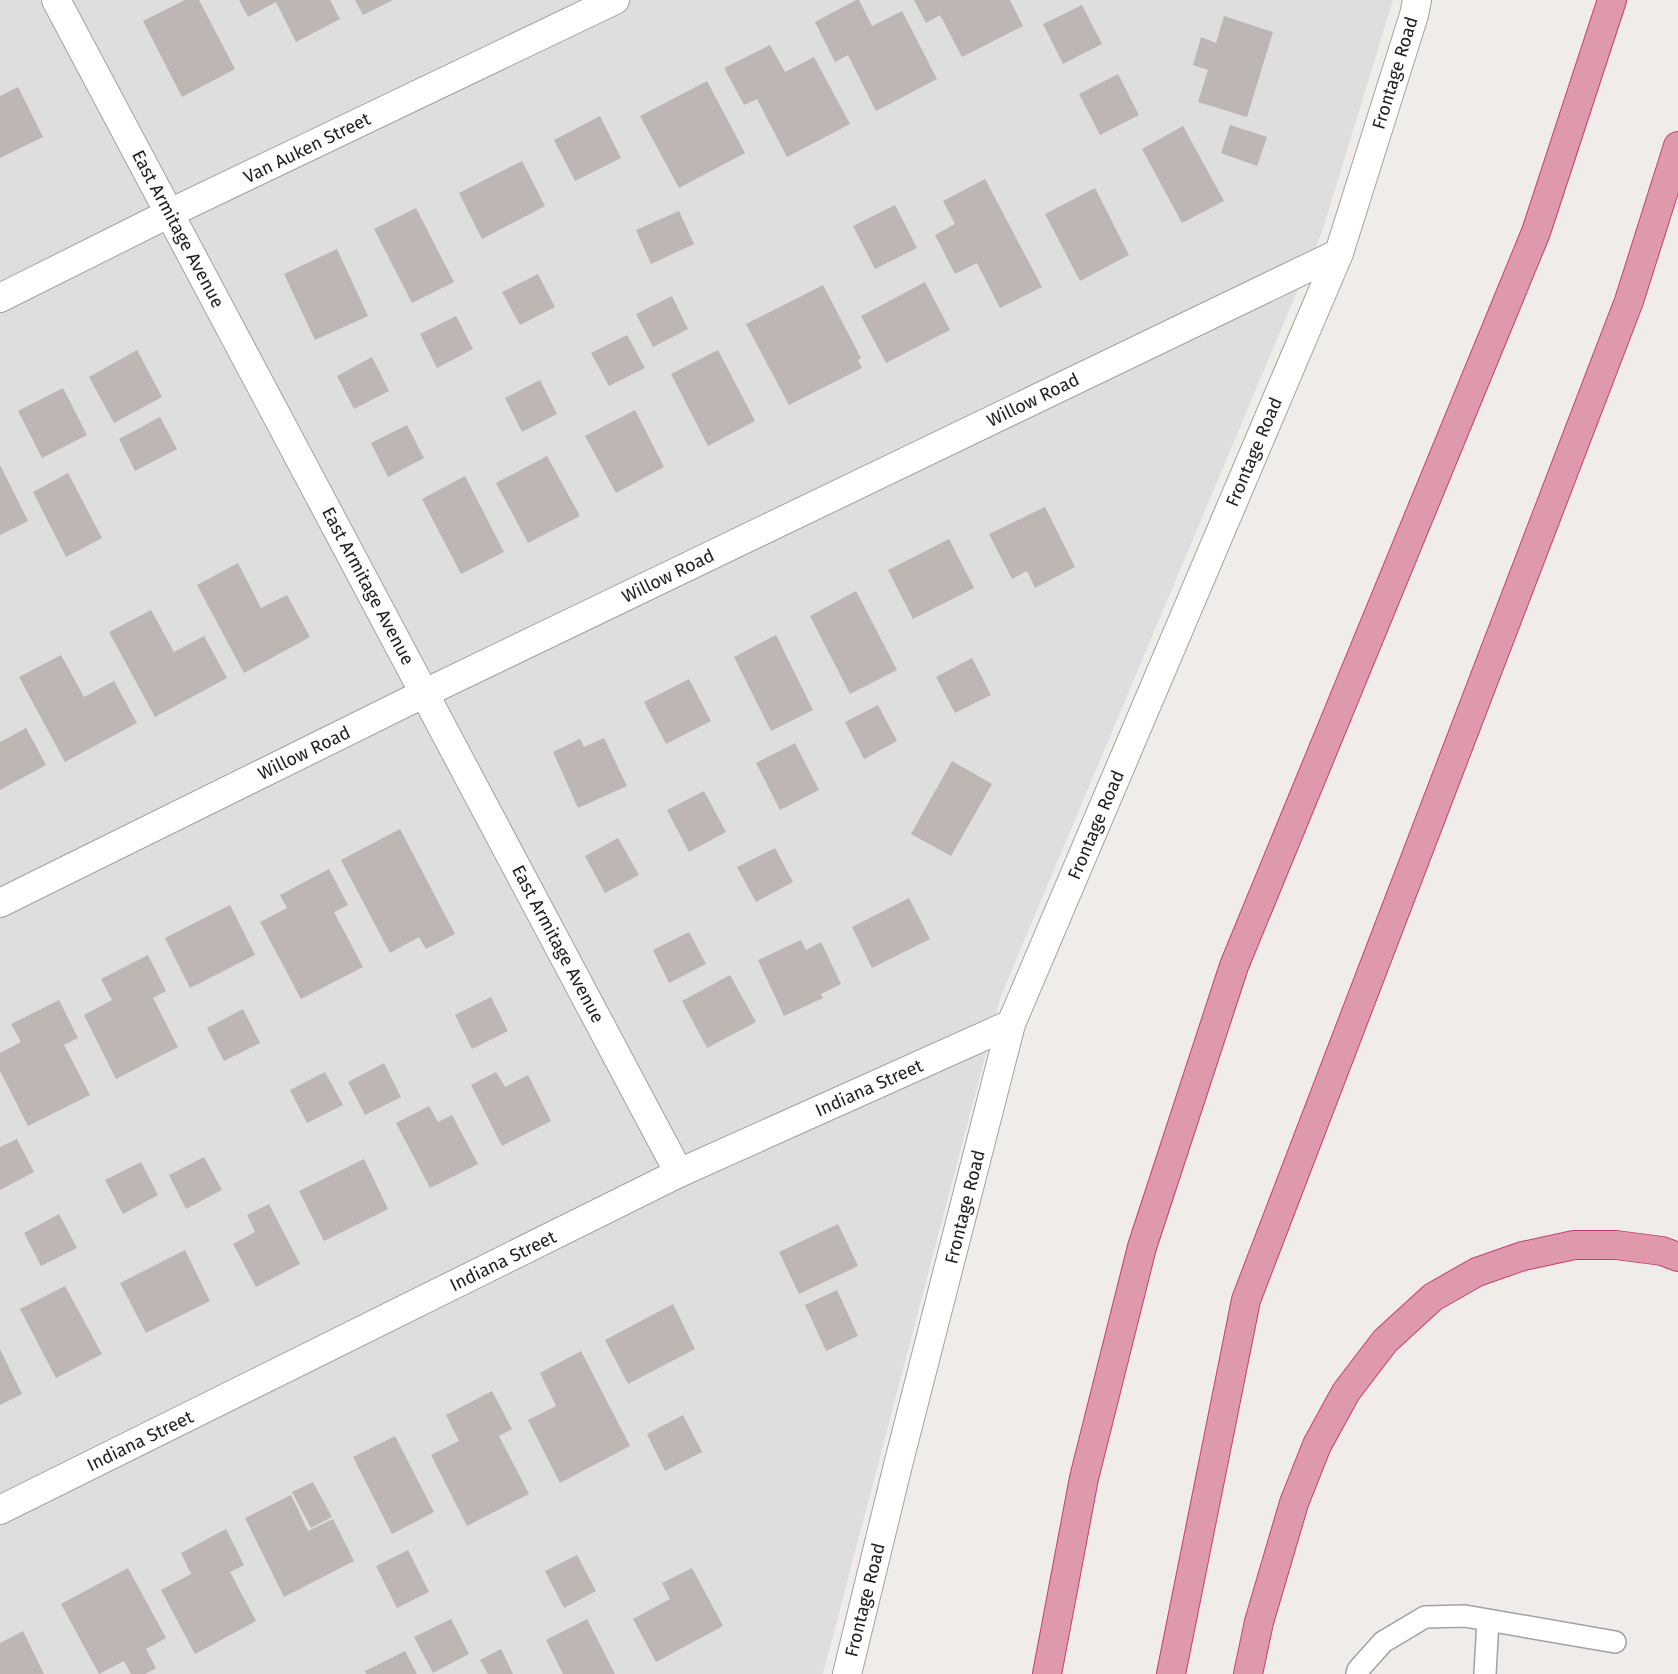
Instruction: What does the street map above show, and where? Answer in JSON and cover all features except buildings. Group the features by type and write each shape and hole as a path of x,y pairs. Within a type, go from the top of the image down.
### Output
{"highway":[{"path":"1047,1674 1084,1478 1142,1247 1234,966 1536,232 1612,0"},
{"path":"1171,1674 1246,1300 1629,301 1678,146"},
{"path":"1248,1674 1259,1622 1294,1503 1317,1445 1346,1392 1384,1342 1433,1297 1477,1272 1524,1256 1574,1245 1616,1245 1662,1251 1678,1257"}],"street":[{"name":"East Armitage Avenue","path":"56,0 680,1173"},
{"name":"Van Auken Street","path":"0,298 170,213 616,0"},
{"name":"Frontage Road","path":"847,1674 903,1446 1012,1024 1339,253 1414,15 1417,0"},
{"name":"Willow Road","path":"0,903 424,693 1339,253"},
{"name":"Indiana Street","path":"0,1510 680,1173 1012,1024"}],"lane":[{"path":"1357,1674 1358,1670 1383,1642 1425,1616 1465,1616 1615,1642"},
{"path":"1485,1674 1488,1620"}],"shaded area":[{"path":"0,0 1393,0 1322,232 1001,996 823,1674 0,1674"}]}
